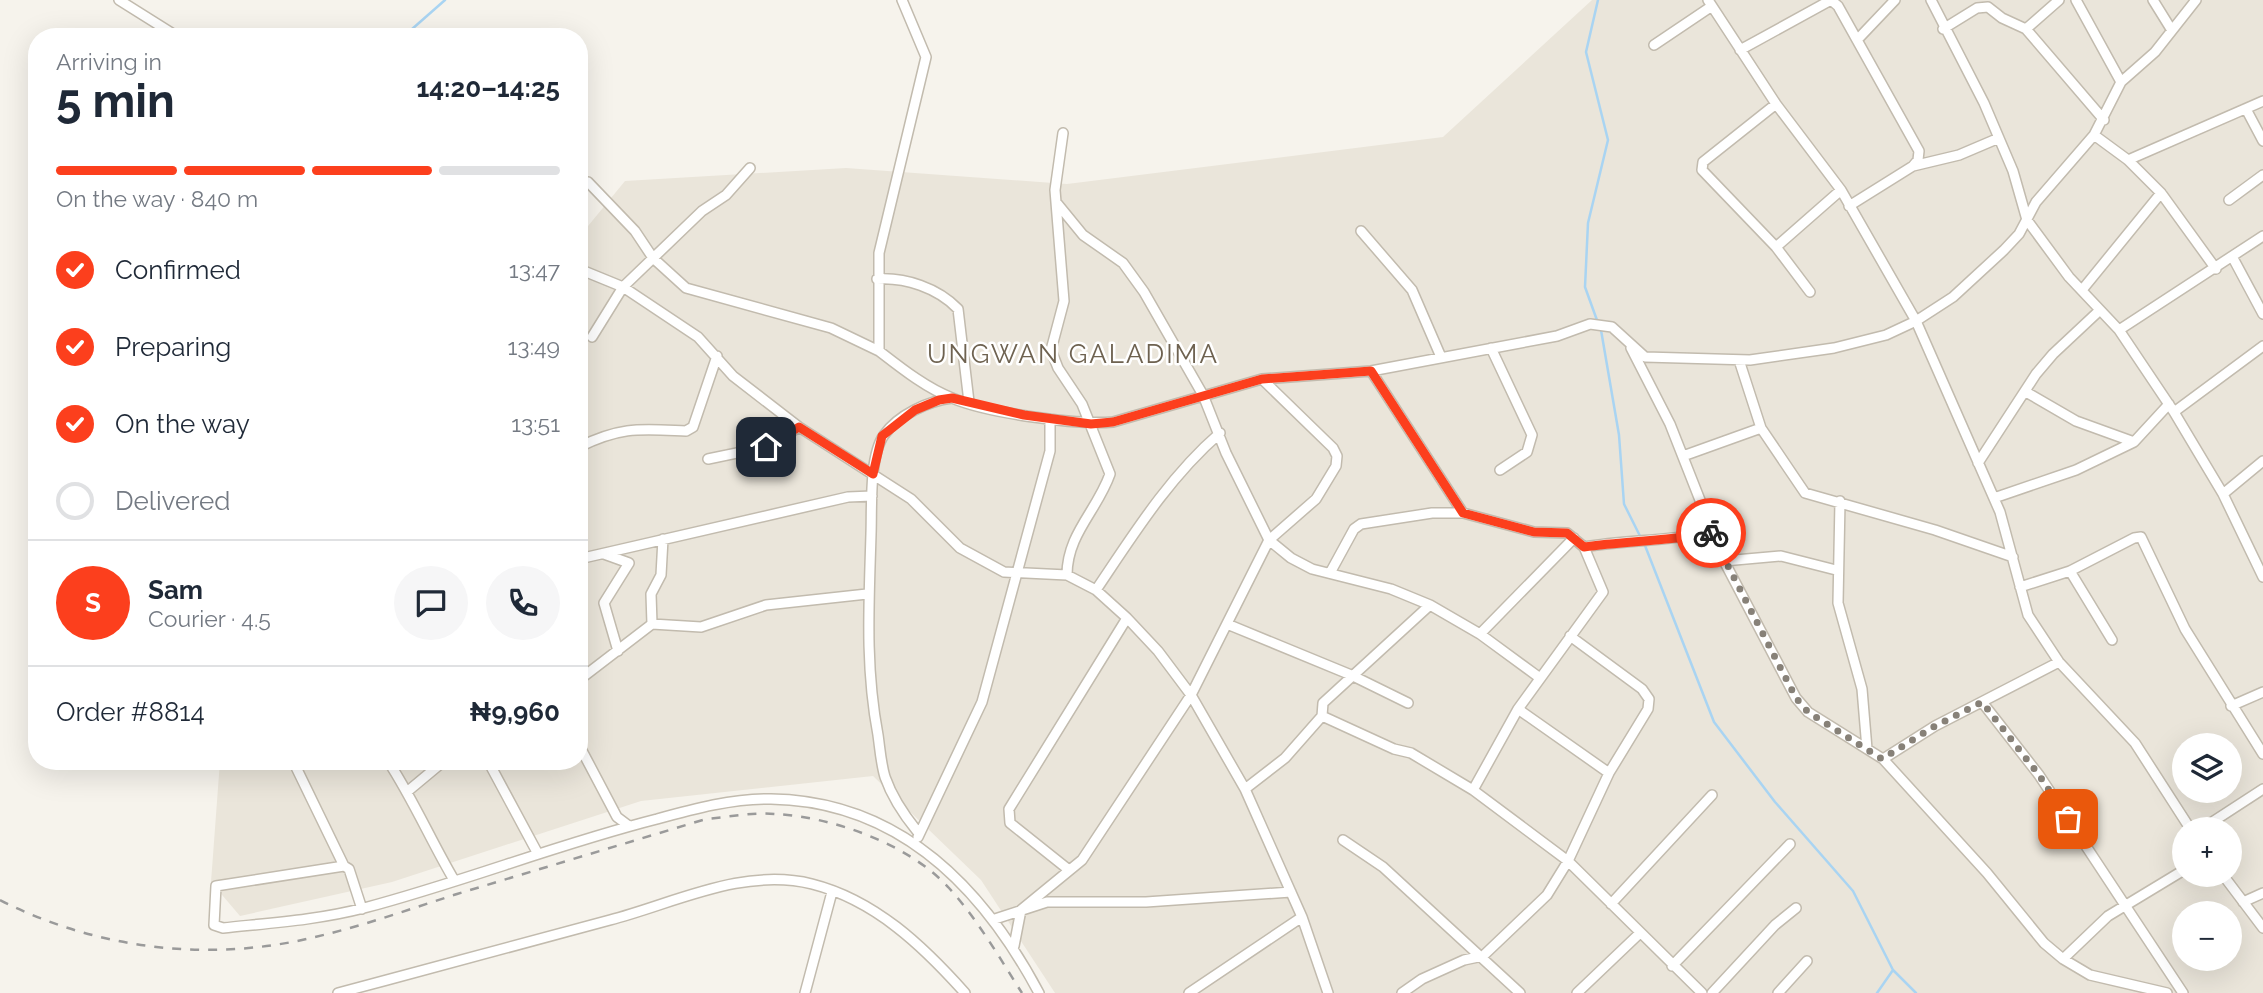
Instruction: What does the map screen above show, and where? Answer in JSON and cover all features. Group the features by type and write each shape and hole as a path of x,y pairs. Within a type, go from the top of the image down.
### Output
{"street":[{"path":"120,0 164,28"},
{"path":"879,351 877,279 890,204 926,57 902,0"},
{"path":"1857,40 1895,0"},
{"path":"1931,0 1999,138 2027,220 2082,290 2119,330 2172,408 2222,494 2263,577"},
{"path":"2026,29 2059,0"},
{"path":"2077,0 2121,82"},
{"path":"2153,0 2171,29"},
{"path":"588,182 635,231 653,258 686,288 831,328 879,351 952,398 1050,419 1091,424 1113,422 1262,379 1371,371 1557,336 1590,324 1612,327 1645,357 1739,360 1834,348 1886,335 1916,321 1953,297 2004,250 2027,220 2036,202 2094,135 2104,120 2121,82 2155,51 2196,0"},
{"path":"1740,50 1831,1 1838,6 1919,151 1913,166"},
{"path":"1654,45 1710,3 1776,104 1841,190 1916,321 1994,498 2009,536 2028,615 2059,662 2135,743 2183,817"},
{"path":"1943,29 1981,6 2026,29 2104,120"},
{"path":"2128,160 2263,101"},
{"path":"1776,104 1703,162 1702,170 1776,247 1810,292"},
{"path":"2246,109 2263,141"},
{"path":"1063,133 1056,202 1064,301 1051,350 1058,368 1091,424 1110,474 1072,540 1067,557 1067,575"},
{"path":"2094,135 2128,160 2161,193 2216,269"},
{"path":"1849,206 1913,166 1959,155 1999,138"},
{"path":"592,337 623,287 702,211 726,195 750,167"},
{"path":"2229,200 2263,175"},
{"path":"1776,247 1841,190"},
{"path":"2082,290 2161,193"},
{"path":"1056,202 1083,235 1123,263 1144,292 1203,395 1226,453 1269,540 1291,558 1312,569 1391,589 1430,605 1480,634 1540,678"},
{"path":"1361,231 1412,290 1441,357"},
{"path":"2119,330 2263,236"},
{"path":"2233,258 2263,314"},
{"path":"588,273 623,287 698,337 733,376 799,427 911,499 960,548 988,565 1018,574 1067,575 1096,590 1127,618 1158,650 1191,695 1245,789 1302,917 1328,993"},
{"path":"877,279 898,277 943,296 958,309 969,402"},
{"path":"1978,463 2053,354 2100,310"},
{"path":"1630,345 1670,424 1724,561 1796,698 1808,712 1882,759 1987,873 2044,943 2063,959 2090,975 2166,993"},
{"path":"1994,498 2076,470 2134,442 2172,408 2263,346"},
{"path":"1491,348 1532,435 1527,452 1500,470"},
{"path":"588,442 606,433 630,428 686,431 693,427 717,356"},
{"path":"1739,360 1761,428 1805,493 2013,557"},
{"path":"1371,371 1463,513"},
{"path":"1014,946 1021,910 1090,849 1191,695 1269,540 1315,499 1336,467 1337,456 1262,379"},
{"path":"2026,392 2076,421 2134,442"},
{"path":"918,831 899,806 885,776 870,678 867,594 873,474 882,436 896,422 915,410 939,400 952,398"},
{"path":"918,845 918,831 933,809 982,702 1050,450 1050,419"},
{"path":"708,459 766,447 799,427"},
{"path":"1683,456 1761,428"},
{"path":"1096,590 1167,488 1195,455 1220,433"},
{"path":"2222,494 2261,464"},
{"path":"588,557 848,497 872,496"},
{"path":"1840,502 1836,570 1838,603 1862,689 1867,749"},
{"path":"1330,573 1354,529 1361,524 1432,513 1463,513 1534,532 1567,533 1584,547 1603,592 1518,709 1473,790"},
{"path":"1584,547 1635,539 1682,539 1713,532"},
{"path":"2020,587 2070,571 2134,538 2141,537 2185,629 2263,754"},
{"path":"1480,634 1574,538"},
{"path":"652,624 651,594 661,575 663,539"},
{"path":"602,553 629,563 604,603 618,652"},
{"path":"1724,561 1781,556 1836,570"},
{"path":"2070,571 2112,639"},
{"path":"588,674 652,624 701,628 766,605 867,594"},
{"path":"1245,789 1285,758 1322,716 1323,703 1430,605"},
{"path":"1069,870 1010,823 1009,809 1127,618"},
{"path":"1227,624 1351,675 1408,703"},
{"path":"1402,993 1422,979 1464,960 1483,956 1547,895 1568,861 1609,773 1648,709 1648,699 1642,689 1570,635"},
{"path":"1882,759 1935,726 2059,662"},
{"path":"2231,706 2263,692"},
{"path":"1982,702 2039,775 2183,993"},
{"path":"1518,709 1609,773"},
{"path":"1322,716 1394,749 1411,753 1473,790 1568,861 1672,967 1702,993"},
{"path":"588,763 617,817 629,826"},
{"path":"297,770 344,866 349,869 362,908"},
{"path":"394,770 408,791 416,814 454,880"},
{"path":"408,791 433,770"},
{"path":"493,770 538,854"},
{"path":"2220,817 2263,789"},
{"path":"1611,904 1712,795"},
{"path":"344,866 216,886 214,925 223,928 306,919 362,908 629,826 702,807 770,799 821,803 877,824 918,845 951,871 995,919 1014,946 1039,993"},
{"path":"1343,840 1383,867 1483,956 1520,993"},
{"path":"1672,967 1790,844"},
{"path":"2063,959 2108,916 2172,877"},
{"path":"338,993 622,917 746,880 810,884 862,903 895,925 939,964 965,993"},
{"path":"2232,887 2263,928"},
{"path":"804,993 832,892"},
{"path":"995,919 1047,902 1146,902 1291,892"},
{"path":"2243,902 2263,892"},
{"path":"1712,993 1775,925 1796,908"},
{"path":"1189,993 1302,917"},
{"path":"1577,993 1640,933"},
{"path":"1779,993 1807,961"}],"shaded area":[{"path":"1592,0 2263,0 2263,993 1055,993 981,880 873,776 641,801 392,882 240,916 211,882 219,770 588,770 588,226 625,181 846,168 1067,184 1443,137"}],"waterway":[{"path":"413,28 445,0"},
{"path":"1598,0 1586,52 1608,140 1588,223 1585,287 1598,323"},
{"path":"1601,330 1619,435 1624,504 1641,538"},
{"path":"1644,543 1714,722 1775,802 1853,891 1893,970 1916,993"},
{"path":"1877,993 1893,970"}],"railway":[{"path":"0,900 75,930 154,947 194,950 275,945 351,928 706,819 750,814 797,816 845,827 869,836 892,846 932,872 960,900 1022,993"}],"way so far":[{"path":"1711,533 1713,532 1724,561 1765,642 1796,698 1808,712 1882,759 1935,726 1982,702 2039,775 2068,819"}],"district":[{"name":"UNGWAN GALADIMA","path":"1073,354"}],"route":[{"path":"766,447 799,427 873,474 882,436 896,422 915,410 939,400 952,398 1024,415 1091,424 1113,422 1235,384 1288,376 1371,371 1463,513 1534,532 1567,533 1584,547 1635,539 1682,539 1711,533"}]}
